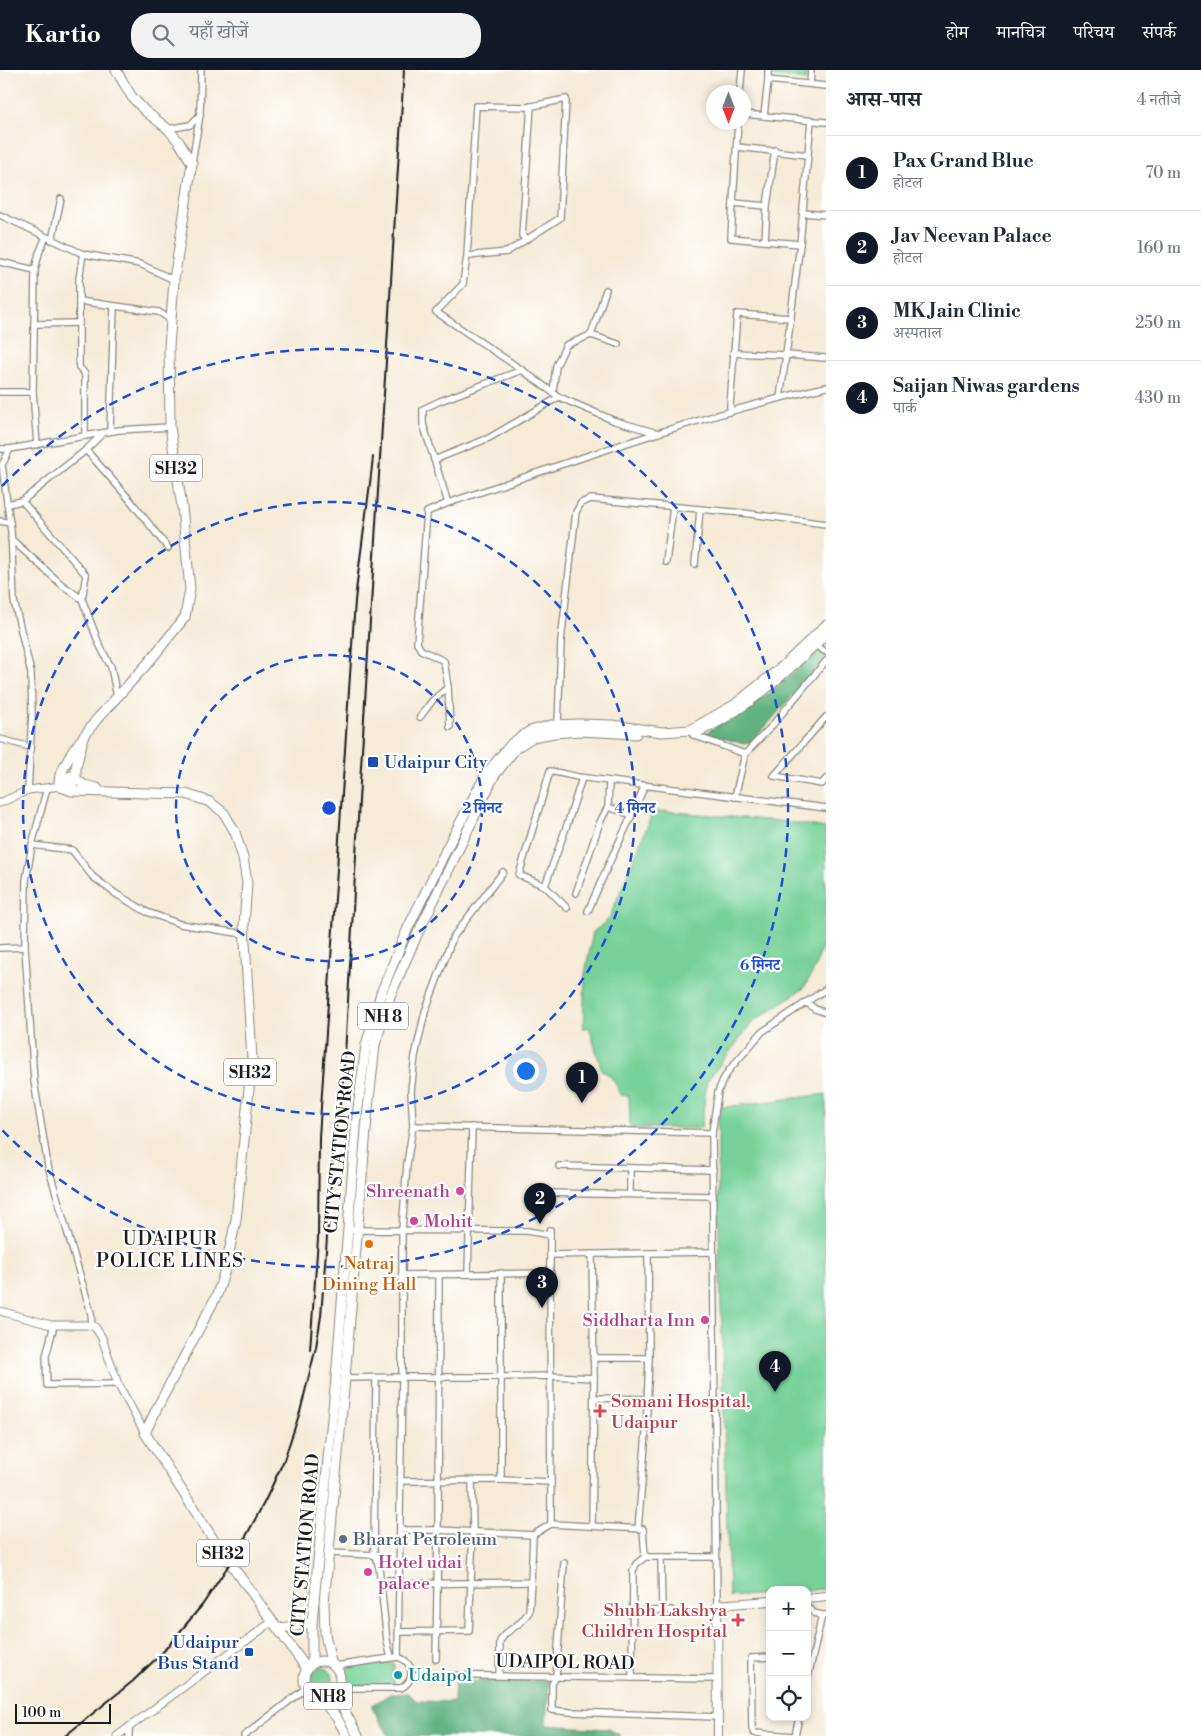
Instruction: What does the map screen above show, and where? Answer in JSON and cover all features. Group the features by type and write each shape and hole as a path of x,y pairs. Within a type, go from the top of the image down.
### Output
{"main road":[{"path":"115,71 132,97 168,129 192,162"},
{"name":"SH32","path":"192,162 174,280 169,347 170,427 188,558 190,589 185,617 83,737 64,765 60,778 61,786 72,791 192,796 210,802 224,813 235,832 246,870 248,883 244,934 252,1059 236,1220 225,1270 217,1295 145,1433 214,1542 275,1625 309,1666"},
{"name":"CITY STATION ROAD","path":"333,1664 326,1640 324,1616 366,1118 375,1045 382,1018 417,935 494,776 516,748 533,737 554,733 580,731 611,732 664,737 692,734 712,726 738,710 789,670 826,625"},
{"name":"CITY STATION ROAD","path":"309,1666 336,1378 356,1116 366,1045 374,1014 384,984 407,930 486,774 512,743 530,731 558,725 612,725 662,732 690,730 734,705 826,634"},
{"path":"76,779 77,761 83,737"},
{"path":"61,786 61,782 65,777 70,776 87,786 111,792"},
{"path":"811,1598 826,1596"},
{"path":"718,1736 717,1605 766,1601"},
{"path":"275,1625 298,1626 312,1622"},
{"name":"NH8","path":"321,1661 333,1664 340,1677 337,1690 330,1696 319,1697 309,1692 304,1678 309,1666 321,1661"},
{"path":"337,1690 358,1736"},
{"path":"319,1697 337,1718 347,1736"}],"street":[{"path":"192,162 200,115 200,70"},
{"path":"741,85 742,70"},
{"path":"764,116 768,70"},
{"path":"810,84 811,70"},
{"path":"768,80 826,86"},
{"path":"467,256 507,252 560,218 566,98 531,106 476,106 467,256 463,284 436,312 558,396 615,421 657,433"},
{"path":"527,239 522,236 531,106"},
{"path":"168,129 190,125 200,115"},
{"path":"751,115 826,122"},
{"path":"780,398 800,244 811,120"},
{"path":"738,130 731,238 800,244"},
{"path":"737,147 808,155"},
{"path":"765,241 767,206 775,150"},
{"path":"37,445 33,392 35,270 39,253 49,238 61,199"},
{"path":"733,203 767,206"},
{"path":"803,213 826,215"},
{"path":"0,215 83,254 140,264 174,280"},
{"path":"83,254 79,279 79,366 85,374 85,436"},
{"path":"0,262 35,270"},
{"path":"591,335 606,290"},
{"path":"79,301 159,312 171,320"},
{"path":"110,431 114,306"},
{"path":"731,412 737,314 791,318"},
{"path":"34,324 79,323"},
{"path":"553,392 556,366 566,346 591,335 618,344"},
{"path":"734,353 826,358"},
{"path":"448,503 423,424 422,409 522,370"},
{"path":"450,727 448,687 444,661 421,650 417,643 427,512 448,503 657,433 826,387"},
{"path":"0,392 33,392"},
{"path":"434,460 489,438 558,396"},
{"path":"0,449 37,445 110,431 170,427"},
{"path":"7,504 22,501 86,450 103,433"},
{"path":"10,449 2,465 10,523 14,601 31,673 32,714 28,790"},
{"path":"86,450 130,500 168,548"},
{"path":"558,725 561,641 576,512 580,503 591,499 743,513 826,524"},
{"path":"22,501 86,575 82,598 86,612 111,667 117,697"},
{"path":"666,562 673,507"},
{"path":"695,564 700,510"},
{"path":"0,521 10,523"},
{"path":"11,539 61,584 82,598"},
{"path":"812,643 826,652"},
{"path":"735,797 745,754 769,729 826,661"},
{"path":"420,716 448,687"},
{"path":"826,716 774,776 822,784 826,779"},
{"path":"682,730 745,754"},
{"path":"0,739 30,747"},
{"path":"567,908 545,886 519,875 550,771 582,778 826,808"},
{"path":"545,886 568,825 582,778"},
{"path":"576,893 600,822 608,807 608,781"},
{"path":"0,803 28,790 61,786"},
{"path":"588,911 645,786"},
{"path":"47,788 32,845 26,880 25,947 34,1081 48,1166 91,1313 92,1326"},
{"path":"608,807 632,815"},
{"path":"32,845 72,850 93,877 116,894 147,912 180,924 244,934"},
{"path":"395,1657 399,1632 401,1530 402,1231 407,1164 413,1126 411,1091 415,1056 425,1012 453,937 503,872"},
{"path":"0,948 25,947"},
{"path":"717,1605 712,1133 718,1092 730,1069 762,1032 826,989"},
{"path":"806,1002 815,1009 826,1013"},
{"path":"413,1126 712,1133"},
{"path":"468,1274 472,1127"},
{"path":"559,1166 713,1170"},
{"path":"630,1169 630,1194"},
{"path":"530,1195 543,1193 713,1196"},
{"path":"348,1230 550,1232 551,1524"},
{"path":"550,1255 713,1252"},
{"path":"592,1254 594,1358 592,1526"},
{"path":"638,1529 646,1433 649,1358 648,1254"},
{"path":"402,1275 551,1272"},
{"path":"501,1273 501,1480"},
{"path":"436,1659 439,1275"},
{"path":"0,1311 54,1325 92,1326 97,1329 118,1384 145,1433"},
{"path":"54,1325 46,1356 47,1385 118,1384"},
{"path":"594,1358 649,1358"},
{"path":"345,1378 551,1376 594,1378"},
{"path":"376,1378 375,1556 379,1567 386,1635 395,1657"},
{"path":"594,1398 646,1399"},
{"path":"401,1481 501,1480 551,1482"},
{"path":"399,1632 469,1631 472,1583 472,1481"},
{"path":"401,1530 473,1531 533,1535 551,1524 643,1529 645,1558"},
{"path":"499,1676 500,1641 529,1612 533,1535"},
{"path":"329,1553 375,1556"},
{"path":"660,1557 662,1611"},
{"path":"632,1678 633,1571 636,1564 645,1558 716,1557"},
{"path":"564,1563 556,1677 552,1684 552,1710 718,1717"},
{"path":"380,1580 436,1584 531,1582"},
{"path":"633,1612 671,1610"},
{"path":"811,1610 824,1615 811,1652"},
{"path":"117,1736 275,1625"},
{"path":"333,1664 395,1657 404,1659 409,1663 412,1670 409,1683 401,1688 337,1690"},
{"path":"766,1657 751,1658 752,1729 754,1733 795,1736 798,1721"},
{"name":"UDAIPOL ROAD","path":"412,1675 718,1679"},
{"path":"244,1736 306,1688"},
{"path":"129,1727 129,1736"}],"green space":[{"path":"770,70 806,70 806,80 770,76"},
{"path":"826,641 826,657 753,741 744,744 705,733 779,686"},
{"path":"665,811 788,822 826,828 826,934 815,968 804,988 753,1022 707,1081 701,1128 630,1128 629,1096 620,1095 614,1081 602,1071 589,1027 583,1029 585,974 593,932 609,919 653,812"},
{"path":"826,1094 826,1589 811,1590 811,1586 766,1586 766,1594 729,1597 718,1195 718,1108"},
{"path":"357,1663 394,1663 394,1686 352,1685 348,1682 345,1672 349,1667"},
{"path":"322,1668 330,1671 333,1679 330,1687 322,1690 314,1687 311,1679 314,1671"},
{"path":"455,1681 549,1681 546,1725 609,1729 621,1736 389,1736 371,1706 390,1694 408,1693 417,1701 454,1702"}],"railway":[{"path":"65,1736 133,1681 163,1652 203,1604 238,1551 265,1501 284,1460 300,1412 316,1347 321,1316 335,1133 342,1092 345,1055 404,70"},
{"path":"310,1350 318,1239 319,1137 355,601 373,457"}],"place":[{"name":"Udaipur City","path":"373,762"},
{"name":"Pax Grand Blue","path":"582,1103"},
{"name":"Shreenath","path":"460,1191"},
{"name":"Mohit","path":"414,1221"},
{"name":"Jav Neevan Palace","path":"540,1224"},
{"name":"Natraj Dining Hall","path":"369,1244"},
{"name":"MK Jain Clinic","path":"542,1308"},
{"name":"Siddharta Inn","path":"705,1320"},
{"name":"Saijan Niwas gardens","path":"775,1392"},
{"name":"Somani Hospital, Udaipur","path":"600,1411"},
{"name":"Bharat Petroleum","path":"343,1539"},
{"name":"Hotel udai palace","path":"368,1572"},
{"name":"Shubh Lakshya Children Hospital","path":"738,1620"},
{"name":"Udaipur Bus Stand","path":"249,1652"},
{"name":"Udaipol","path":"398,1675"}],"district":[{"name":"UDAIPUR POLICE LINES","path":"170,1249"}]}
